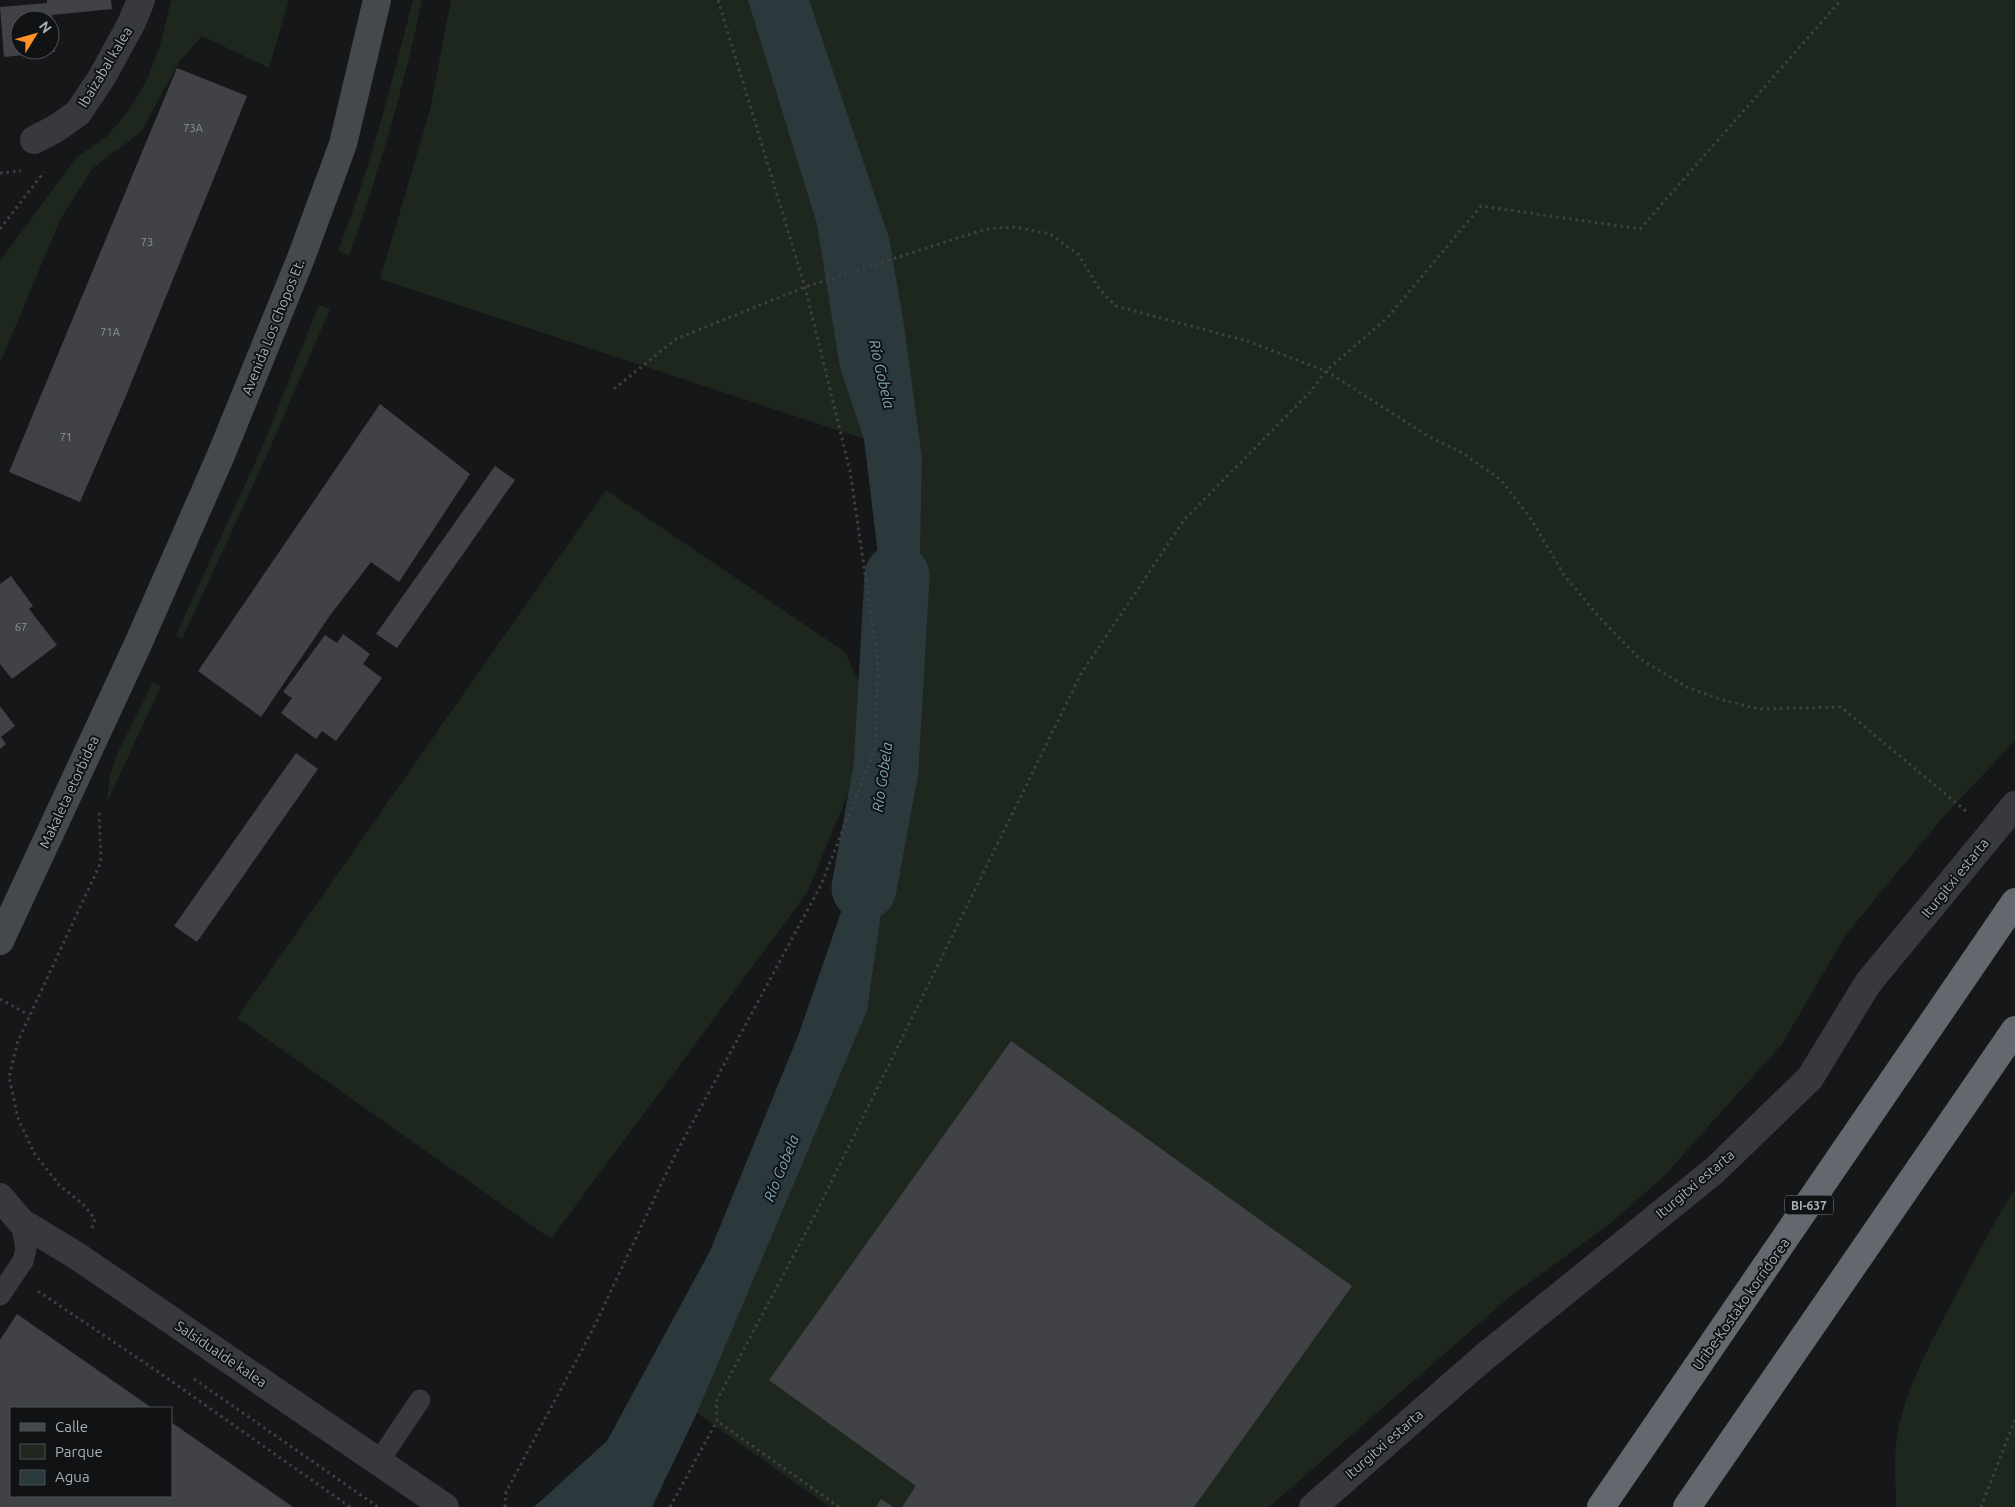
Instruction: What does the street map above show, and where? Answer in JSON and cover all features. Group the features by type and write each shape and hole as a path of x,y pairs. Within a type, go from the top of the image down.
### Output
{"highway":[{"name":"Uribe-Kostako korridorea","path":"1601,1507 2015,902"},
{"path":"1687,1507 2015,1030"}],"street":[{"name":"Ibaizabal kalea","path":"34,140 55,129 78,113 102,77 131,24 140,0"},
{"name":"Avenida Los Chopos Et.","path":"138,644 221,455 301,258 343,144 377,0"},
{"name":"Makaleta etorbidea","path":"0,941 138,644"},
{"name":"Iturgitxi estarta","path":"1314,1507 1483,1358 1715,1170 1810,1078 1868,984 2015,805"},
{"name":"Salsidualde kalea","path":"0,1197 21,1222 83,1260 445,1507"}],"lane":[{"path":"0,1295 23,1261 26,1250 21,1222"},
{"path":"379,1461 420,1400"}],"path":[{"path":"505,1507 506,1492 592,1331 674,1157 821,885 874,748 878,663 850,471 806,287 718,0"},
{"path":"670,1507 717,1420 716,1402 817,1211 1081,674 1184,520 1311,391 1326,371 1388,317 1481,206 1640,229 1840,0"},
{"path":"0,229 47,168"},
{"path":"614,389 676,339 806,287 986,229 1014,227 1050,234 1079,255 1099,289 1116,306 1247,341 1326,371 1428,436 1464,454 1501,480 1533,522 1564,575 1600,618 1640,659 1687,687 1722,700 1759,709 1841,707 1957,802 1991,834"},
{"path":"89,1234 95,1220 83,1204 59,1185 34,1153 18,1118 9,1077 18,1041 101,862 99,817"},
{"path":"0,999 30,1015"},
{"path":"14,1275 154,1369 350,1507"},
{"path":"194,1378 378,1507"},
{"path":"717,1420 838,1507"},
{"path":"1981,1507 2015,1420"}],"green space":[{"path":"171,0 289,0 269,68 202,36 179,62 141,132 93,168 61,218 0,363 0,261 76,158 106,137 127,113 147,80 161,42"},
{"path":"413,0 422,0 399,97 371,193 349,256 338,251 370,158"},
{"path":"451,0 2015,0 2015,741 1945,815 1870,905 1844,938 1782,1044 1664,1176 1612,1222 1506,1300 1269,1507 829,1507 697,1413 867,1011 918,656 922,458 380,279 430,110"},
{"path":"319,305 330,309 271,446 182,639 176,635 264,443"},
{"path":"606,490 845,652 861,687 864,731 848,794 807,893 551,1239 237,1018"},
{"path":"153,682 161,686 107,802 110,775 117,754"},
{"path":"2015,1189 2015,1507 1896,1507 1896,1440 1908,1395 1922,1361 1984,1241"}],"water":[{"path":"748,0 809,0 889,238 903,319 922,458 918,656 867,1011 697,1413 652,1507 534,1507 607,1441 710,1251 798,1036 903,734 895,694 864,439 840,368 817,224"}],"building":[{"path":"47,0 111,0 112,9 60,14 60,10 10,10 10,56 4,57 0,7 47,3"},
{"path":"177,68 247,96 123,403 80,502 9,472"},
{"path":"380,404 470,474 399,582 371,562 331,614 261,717 198,671"},
{"path":"495,466 515,480 397,648 376,634"},
{"path":"11,576 33,606 29,609 57,645 12,679 0,664 0,584"},
{"path":"343,634 370,654 363,664 382,678 336,741 322,731 316,739 281,713 292,698 283,692 325,635 337,643"},
{"path":"0,706 15,726 1,737 6,744 0,749"},
{"path":"296,753 318,769 197,942 174,926"},
{"path":"1011,1041 1352,1286 1194,1507 902,1507 916,1486 769,1380"},
{"path":"17,1314 151,1407 10,1407 10,1497 172,1497 172,1423 293,1507 0,1507 0,1340"},
{"path":"881,1499 893,1507 876,1507"}],"waterway":[{"name":"Río Gobela","path":"864,888 886,769 897,576"}]}
